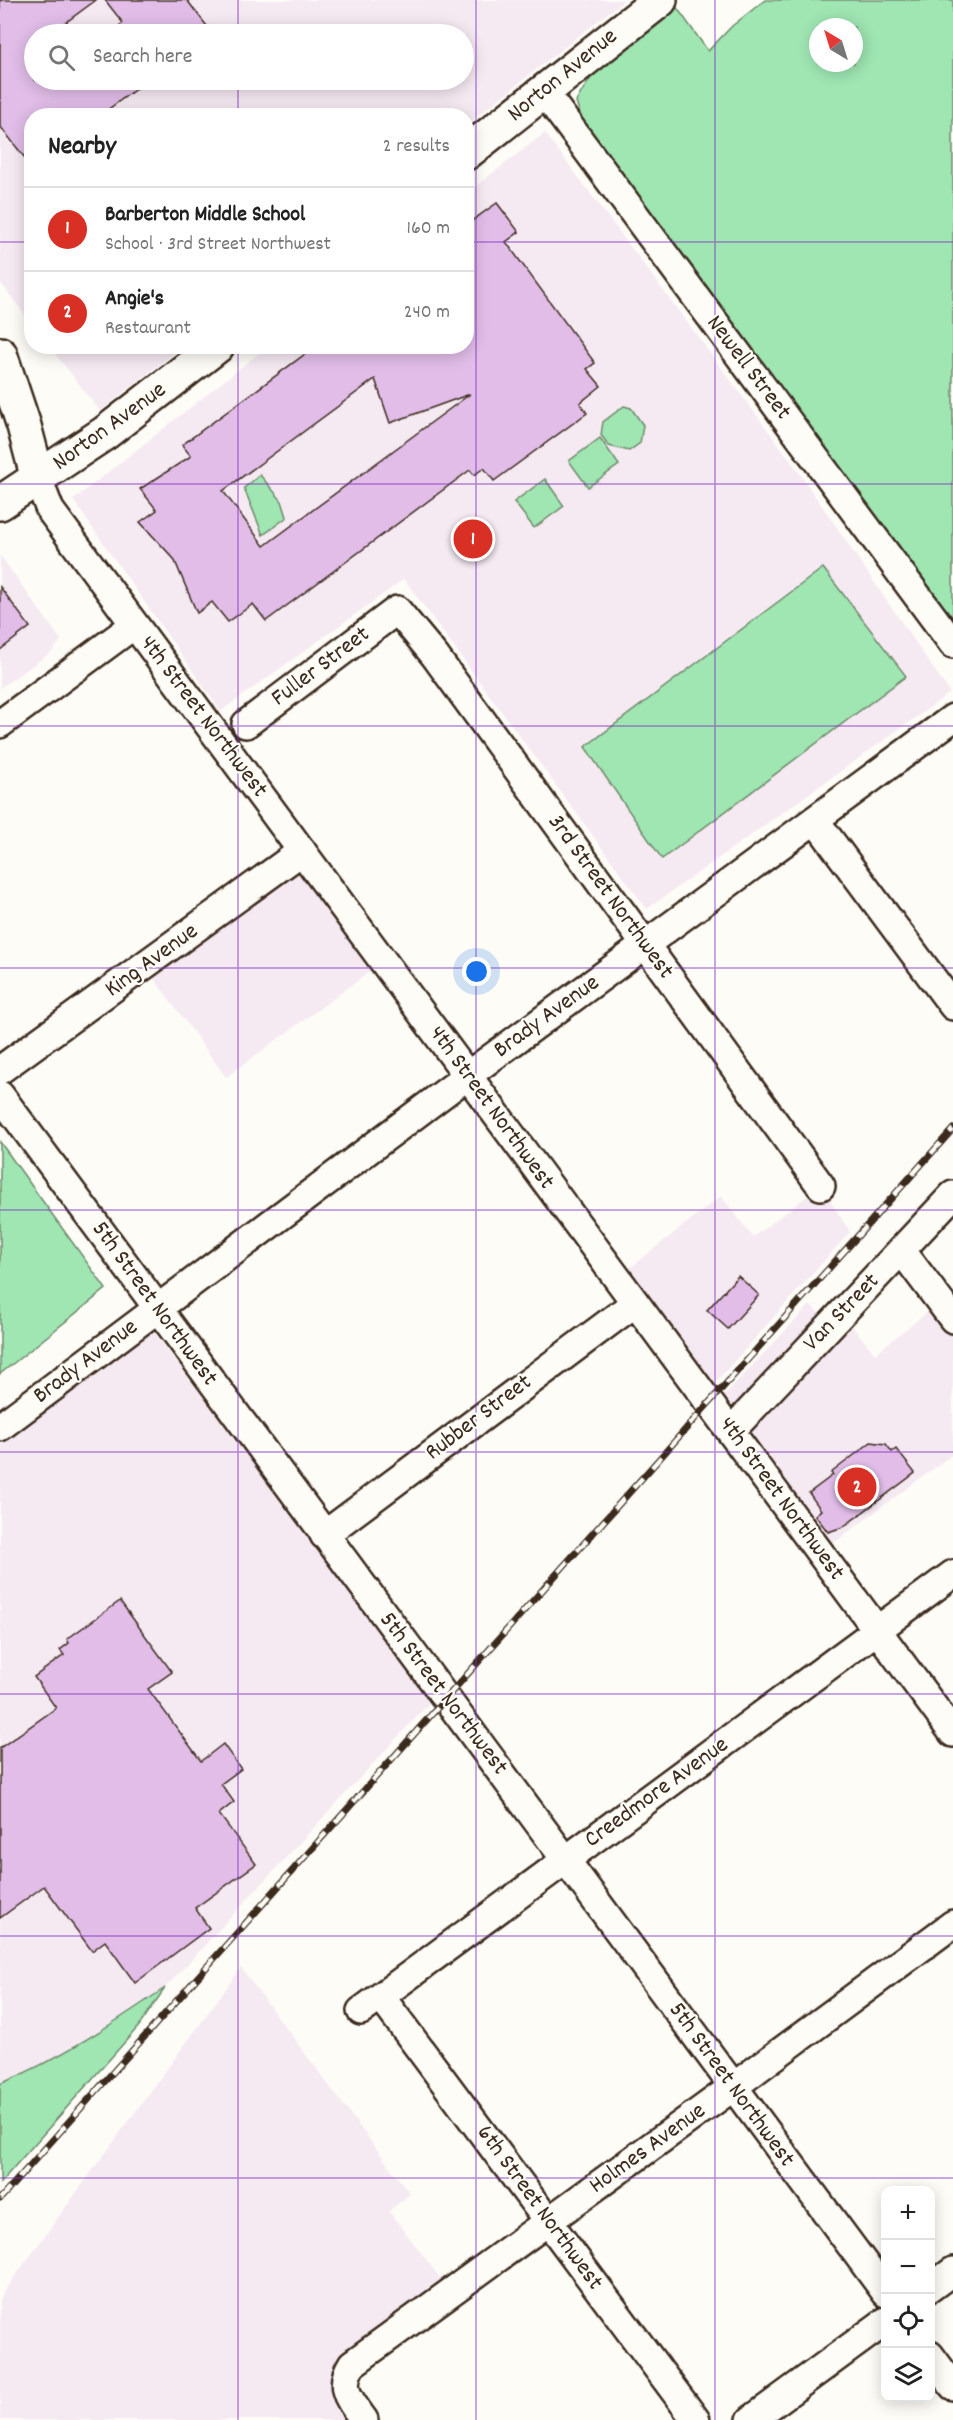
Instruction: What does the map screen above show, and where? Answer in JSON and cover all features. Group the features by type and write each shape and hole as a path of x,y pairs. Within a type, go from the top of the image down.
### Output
{"main road":[{"name":"Norton Avenue","path":"474,147 660,0"},
{"path":"0,354 24,426 38,479"},
{"name":"Norton Avenue","path":"0,502 105,434 207,354"}],"street":[{"name":"Newell Street","path":"544,92 953,644"},
{"name":"4th Street Northwest","path":"38,479 50,510 953,1732"},
{"name":"Fuller Street","path":"246,724 397,610"},
{"name":"3rd Street Northwest","path":"397,610 435,656 821,1186"},
{"path":"0,724 134,625"},
{"name":"Brady Avenue","path":"0,1427 467,1076 953,718"},
{"path":"815,820 953,1006"},
{"name":"King Avenue","path":"0,1070 302,851"},
{"name":"5th Street Northwest","path":"0,1095 881,2289"},
{"name":"Van Street","path":"731,1431 953,1195"},
{"path":"902,1251 953,1319"},
{"name":"Rubber Street","path":"324,1535 635,1303"},
{"name":"Creedmore Avenue","path":"371,2004 953,1574"},
{"name":"Holmes Avenue","path":"364,2420 345,2393 345,2375 352,2364 734,2087 953,1924"},
{"name":"6th Street Northwest","path":"371,2004 548,2221 696,2420"},
{"path":"935,2284 953,2271"},
{"path":"750,2420 881,2324"},
{"path":"935,2362 953,2386"}],"shaded area":[{"path":"0,0 624,0 474,118 474,108 24,108 24,314 0,282"},
{"path":"545,133 791,461 950,693 647,909 404,579 221,711 73,500 258,354 474,354 474,188"},
{"path":"55,354 173,354 100,411"},
{"path":"0,555 61,640 53,651 0,688"},
{"path":"302,851 383,962 226,1077 145,966"},
{"path":"821,1186 850,1232 704,1395 617,1278 721,1196 753,1237"},
{"path":"940,1302 953,1319 953,1454 820,1553 713,1407 810,1305 831,1324 841,1313 875,1354"},
{"path":"149,1326 433,1699 165,1988 102,2031 36,2068 0,2084 0,1446"},
{"path":"241,1968 410,2194 389,2211 451,2292 352,2365 364,2420 0,2420 0,2297"}],"green space":[{"path":"765,0 953,0 953,630 584,125 576,102 595,73 619,48 673,2 708,51 732,26"},
{"path":"624,406 631,408 643,425 640,443 629,451 609,446 601,435 603,422"},
{"path":"600,438 619,465 588,487 569,461"},
{"path":"260,475 282,501 287,517 263,535 244,488"},
{"path":"545,479 564,506 534,528 514,502"},
{"path":"823,568 906,676 662,859 585,747"},
{"path":"0,1142 106,1289 0,1374"},
{"path":"165,1988 139,2026 0,2183 0,2084 65,2052"}],"building":[{"path":"0,0 96,0 64,24 24,24 24,90 134,90 110,108 24,108 24,157 0,126"},
{"path":"105,0 187,0 205,24 122,24"},
{"path":"497,203 519,232 506,242 595,363 587,369 601,386 580,403 587,413 494,481 484,468 474,475 470,470 266,621 253,604 228,622 212,602 197,613 174,559 140,522 157,510 140,489 191,456 182,445 305,354 474,354 474,219","holes":["375,379 390,423 470,394 264,546 223,491"]},
{"path":"0,587 30,627 0,650"},
{"path":"738,1276 759,1295 728,1329 707,1310"},
{"path":"871,1442 886,1444 892,1452 896,1449 915,1473 843,1527 828,1532 815,1515 821,1510 809,1493"},
{"path":"120,1601 172,1672 148,1689 201,1761 223,1744 241,1769 221,1784 234,1802 219,1814 256,1864 195,1908 209,1928 135,1983 105,1941 92,1951 44,1886 0,1918 0,1748 56,1708 34,1677 64,1655 60,1650 69,1643 67,1639"}],"railway":[{"path":"0,2199 953,1129"}],"place":[{"name":"Barberton Middle School","path":"473,539"},
{"name":"Angie's","path":"857,1487"}]}
